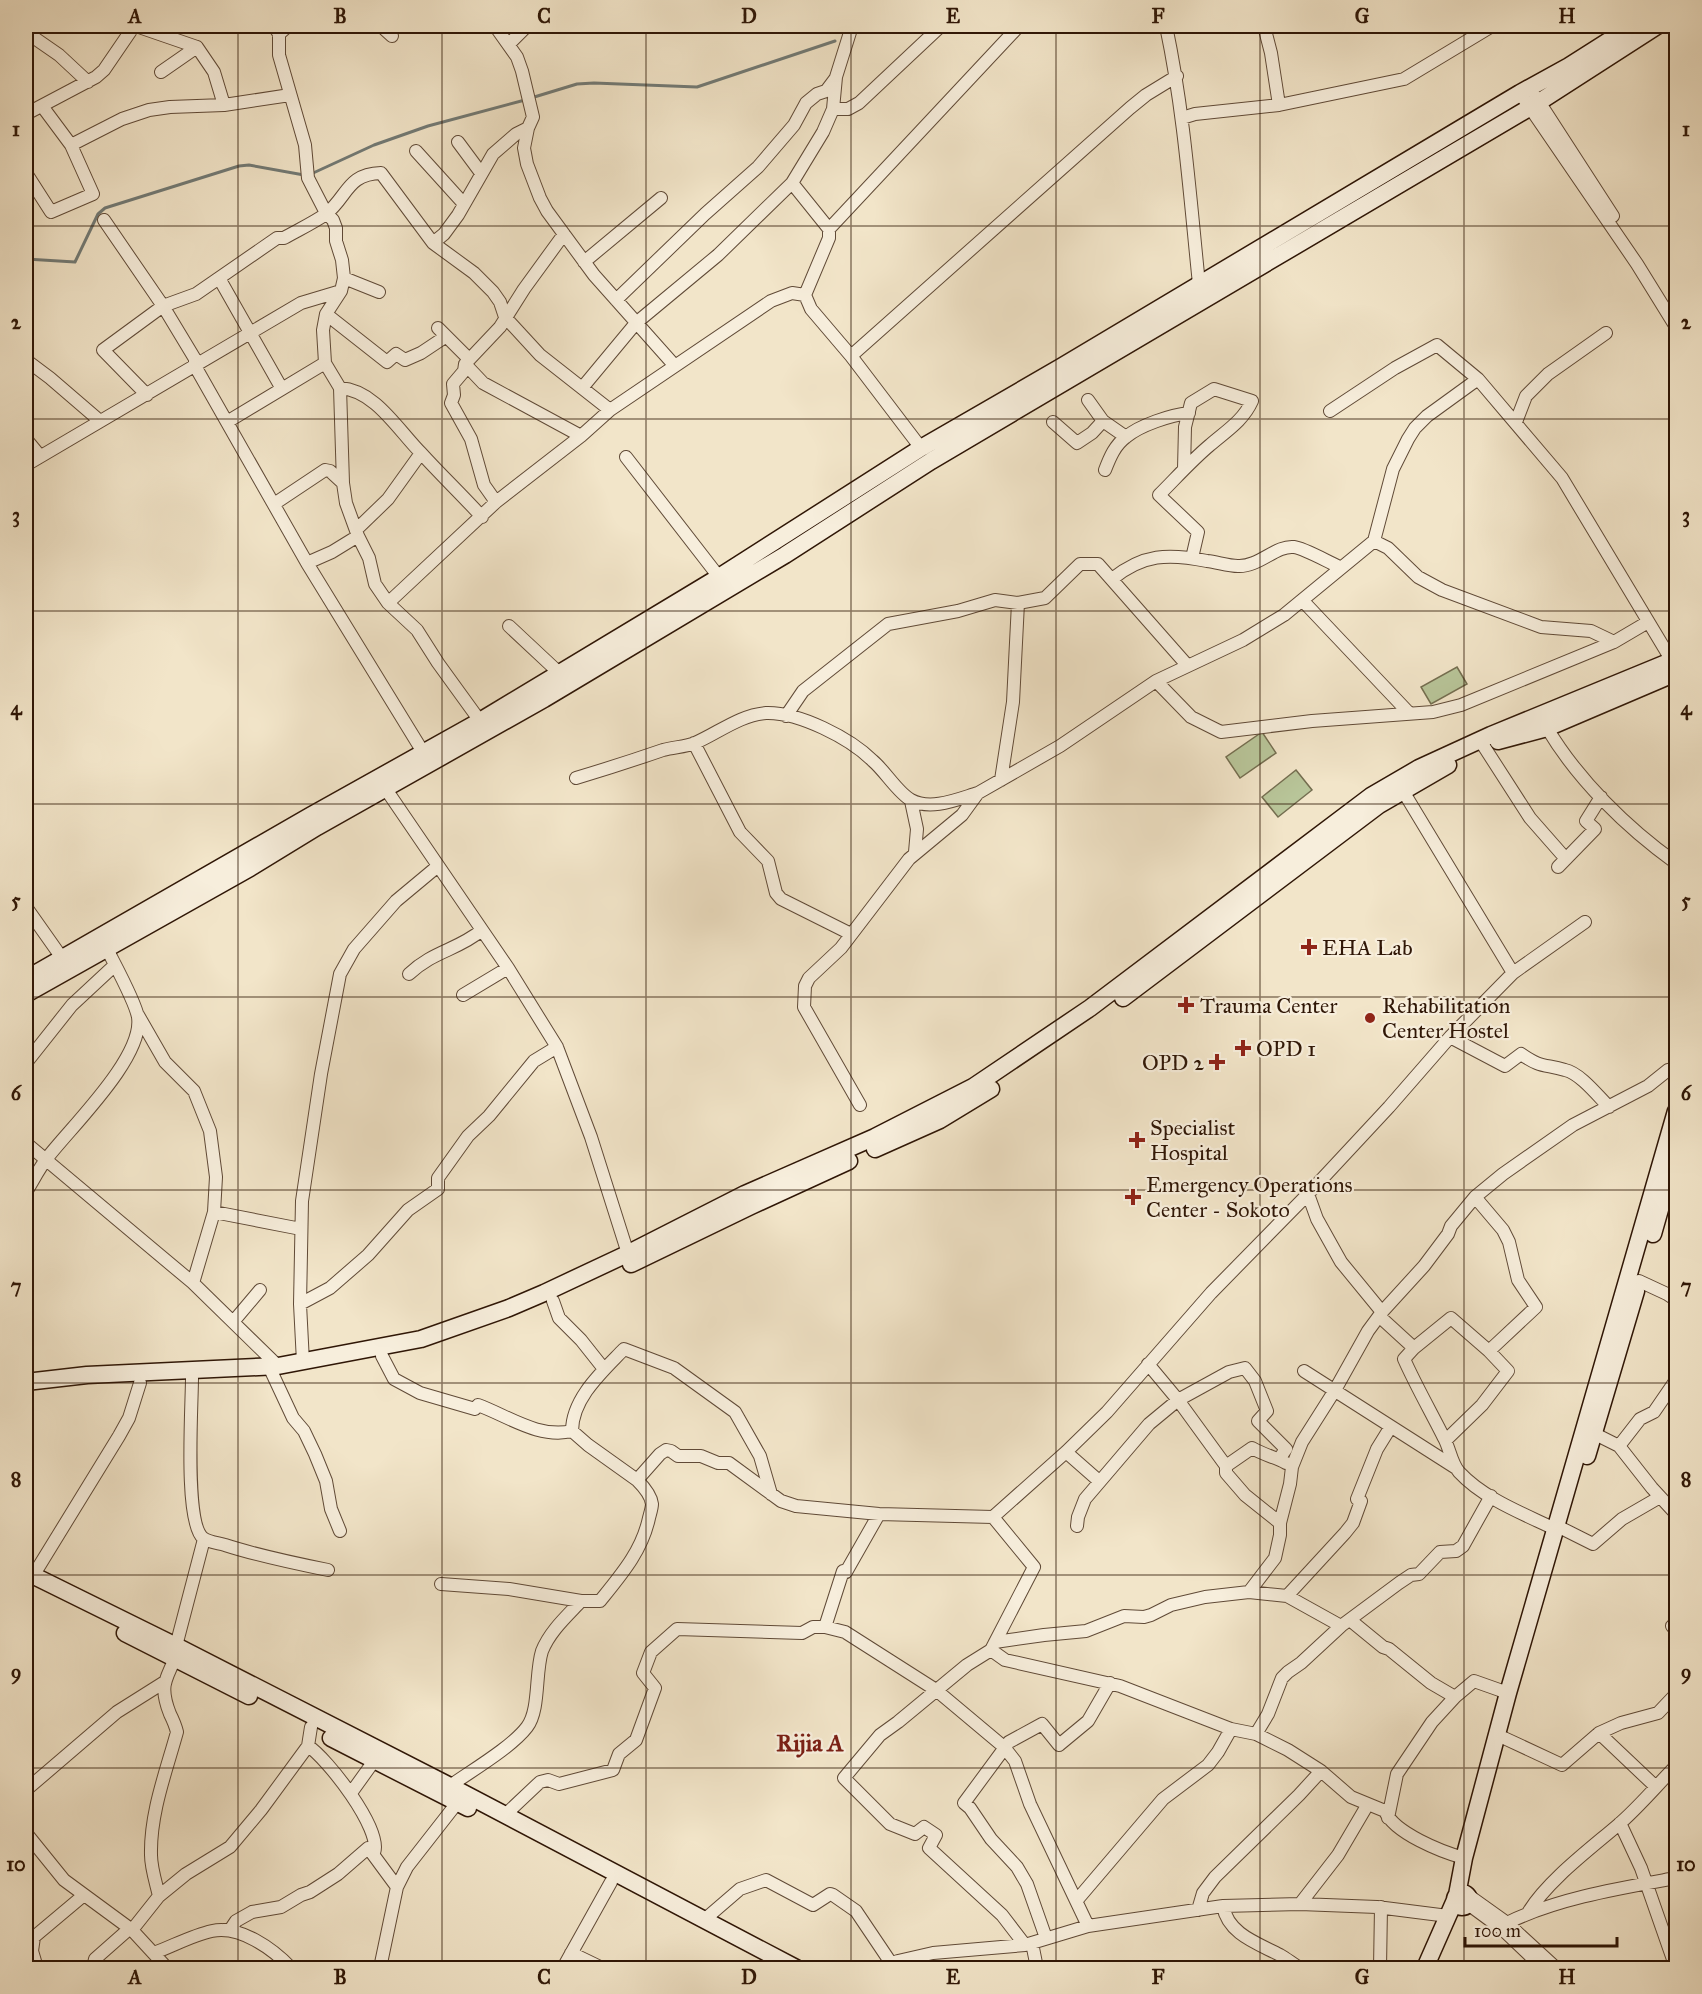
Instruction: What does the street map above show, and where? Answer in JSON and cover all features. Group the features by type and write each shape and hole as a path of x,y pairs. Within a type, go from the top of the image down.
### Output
{"main road":[{"path":"26,979 595,669 785,555 931,461 1530,98 1569,66 1632,26"},
{"path":"26,994 107,949 382,784 423,752 480,721 719,577 921,448 1199,284 1657,26"},
{"path":"26,1382 87,1375 275,1370 303,1362 421,1339 464,1325 629,1259 751,1206 940,1120 995,1087 1157,973 1378,805 1483,745 1547,728 1675,664"},
{"path":"26,1391 334,1365 420,1348 471,1332 552,1301 745,1194 875,1137 983,1082 1090,1008 1371,796 1419,768 1491,735 1675,664"},
{"path":"1437,1968 1462,1900 1559,1529 1677,1111"},
{"path":"1425,1968 1448,1916 1462,1900 1464,1858 1508,1693 1559,1529 1595,1434 1677,1153"},
{"path":"28,1576 176,1652 450,1786 796,1968"},
{"path":"176,1652 374,1761 777,1968"}],"street":[{"path":"381,26 392,36"},
{"path":"495,26 517,57 529,99 533,117 524,148 532,180 547,211 584,262 675,366"},
{"path":"582,388 636,323 718,255 792,183 823,132 833,110 836,77 852,26"},
{"path":"833,110 848,110 859,103 941,26"},
{"path":"921,448 851,356 811,309 805,295 829,238 830,229 1019,26"},
{"path":"1166,26 1182,118 1199,284"},
{"path":"1264,26 1271,53 1279,105"},
{"path":"1182,118 1195,114 1279,105 1404,79 1492,26"},
{"path":"26,114 88,82 104,70 133,27 197,47 214,72 224,105"},
{"path":"280,28 279,54 305,145 308,174 326,213 333,220 342,260 344,278 341,291 326,314 323,330 325,363 340,388 343,483 350,514 369,558 375,584 388,603 417,630 480,721"},
{"path":"509,44 522,28"},
{"path":"26,29 33,38 59,55 88,82"},
{"path":"161,72 197,47"},
{"path":"851,356 1130,108 1176,76"},
{"path":"616,300 705,214 758,167 794,125 806,103 817,94 826,91 836,77"},
{"path":"71,145 122,119 149,110 224,105 290,95"},
{"path":"1530,98 1677,312"},
{"path":"1530,98 1677,327"},
{"path":"26,173 51,212 93,194 71,145 42,106"},
{"path":"433,243 451,225 489,158 516,134 528,128"},
{"path":"458,142 482,173"},
{"path":"416,150 464,204"},
{"path":"147,395 103,350 163,306 196,294 277,238 284,238 326,213 357,178 372,173 381,173 433,243 474,273 493,292 500,302 505,317 540,355 610,410"},
{"path":"792,183 830,229"},
{"path":"584,262 661,198"},
{"path":"104,220 163,306 195,359 195,366 307,563 423,752"},
{"path":"496,502 479,474 471,439 451,403 454,395 453,384 464,371 467,361 500,327 564,234"},
{"path":"219,278 282,389"},
{"path":"344,278 379,292"},
{"path":"26,465 301,303 341,291"},
{"path":"388,603 496,502 581,436 610,410 771,302 792,293 805,295"},
{"path":"326,314 387,362 396,354 405,360 422,353 441,333 467,361 483,383 581,436"},
{"path":"1516,422 1526,396 1548,374 1606,333"},
{"path":"1330,411 1395,368 1437,345 1478,379 1562,478 1675,664"},
{"path":"26,360 100,421"},
{"path":"227,422 325,363"},
{"path":"912,801 929,804 944,803 978,793 1060,746 1156,681 1243,640 1284,615 1374,541 1393,469 1408,439 1427,416 1478,379"},
{"path":"340,388 351,389 381,408 482,517"},
{"path":"1184,469 1185,427 1191,403 1214,389 1252,401 1246,414 1184,469 1160,495 1198,532 1192,558"},
{"path":"1088,400 1103,421 1126,437"},
{"path":"1105,470 1111,454 1126,437 1175,415 1189,413"},
{"path":"1053,422 1077,443 1092,433 1103,421"},
{"path":"26,439 40,456"},
{"path":"307,563 332,552 358,532 388,499 421,453"},
{"path":"626,457 719,577"},
{"path":"274,504 325,470 330,471 343,483"},
{"path":"1374,541 1388,548 1418,578 1442,590 1541,627 1591,631 1614,642"},
{"path":"1112,579 1139,561 1148,559 1192,558 1238,567 1254,564 1281,549 1294,547 1340,567"},
{"path":"786,716 803,691 888,624 958,611 995,600 1018,603 1045,598 1080,564 1098,564 1187,665"},
{"path":"1302,600 1409,713"},
{"path":"1001,780 1013,702 1018,603"},
{"path":"1156,681 1191,717 1221,732 1312,721 1433,712 1461,705 1614,642 1648,622"},
{"path":"509,626 555,669"},
{"path":"576,778 694,743 739,720 766,713 786,716 812,723 872,759 912,801 917,829 915,852"},
{"path":"1547,728 1559,748 1601,797 1635,831 1677,863"},
{"path":"694,743 740,832 768,861 776,893 780,899 851,934"},
{"path":"1483,745 1562,863 1595,829 1586,821 1601,797"},
{"path":"382,784 508,968 557,1047 591,1137 629,1259"},
{"path":"1403,791 1513,973"},
{"path":"860,1105 804,1007 808,978 840,948 915,852 962,815 978,793"},
{"path":"303,1362 300,1304 302,1201 321,1074 340,974 354,949 396,901 438,866"},
{"path":"26,907 62,958"},
{"path":"637,1480 666,1450 678,1456 701,1456 718,1463 729,1463 771,1494 787,1504 796,1506 879,1514 993,1517 1066,1452 1119,1398 1211,1293 1308,1194 1450,1037 1513,973 1585,922"},
{"path":"408,974 421,962 447,948 463,943 482,930"},
{"path":"107,949 138,1015 165,1062 194,1091 210,1131 216,1177 214,1212 193,1283"},
{"path":"26,1063 72,1005 115,965"},
{"path":"463,995 508,968"},
{"path":"26,1192 46,1159 124,1062 138,1032 138,1015"},
{"path":"1450,1037 1505,1066 1521,1054 1536,1065 1565,1070 1587,1085 1609,1107"},
{"path":"300,1304 330,1288 368,1255 408,1210 438,1189 438,1178 468,1136 489,1116 534,1061 557,1047"},
{"path":"1249,1592 1275,1558 1292,1467 1302,1442 1368,1331 1380,1314 1424,1266 1448,1234 1451,1226 1475,1197 1503,1174 1573,1125 1648,1086 1668,1070 1677,1069"},
{"path":"26,1143 193,1283 233,1322 275,1370 293,1418 304,1431 326,1481 331,1509 340,1531"},
{"path":"1308,1194 1317,1219 1341,1262 1380,1314 1414,1347"},
{"path":"1475,1197 1503,1230 1509,1242 1518,1280 1536,1307 1489,1351"},
{"path":"214,1212 302,1229"},
{"path":"1639,1281 1677,1300"},
{"path":"233,1322 260,1290"},
{"path":"552,1301 560,1318 604,1369"},
{"path":"1446,1440 1482,1405 1508,1371 1451,1318 1414,1347 1404,1359 1424,1402 1446,1440 1456,1468"},
{"path":"441,1584 509,1589 581,1601 600,1601 634,1557 646,1530 652,1505 637,1480 572,1431 572,1421 577,1407 604,1369 624,1349 674,1368 735,1412 760,1456 771,1494"},
{"path":"382,1356 394,1379 420,1393 475,1409 478,1405 524,1426 556,1434 572,1431"},
{"path":"1148,1364 1178,1400 1226,1466 1226,1473 1245,1495 1280,1523"},
{"path":"1077,1526 1085,1499 1149,1424 1178,1400 1229,1372 1245,1368 1255,1381 1267,1411 1258,1421 1286,1449 1279,1459"},
{"path":"1304,1371 1456,1468 1471,1483 1491,1496 1593,1544 1622,1519 1660,1497"},
{"path":"192,1378 190,1489 194,1517 199,1532 204,1539 265,1557 328,1570"},
{"path":"1619,1446 1640,1419 1654,1412 1677,1380"},
{"path":"28,1576 119,1436 129,1418 140,1383"},
{"path":"1287,1596 1353,1523 1361,1501 1357,1499 1377,1449 1390,1428"},
{"path":"1595,1434 1619,1446 1660,1497 1677,1514"},
{"path":"1226,1466 1252,1448 1292,1467"},
{"path":"1066,1452 1099,1481"},
{"path":"1256,1734 1268,1714 1282,1678 1346,1623 1405,1579 1419,1574 1440,1552 1456,1551 1463,1546 1491,1496"},
{"path":"825,1627 843,1571 846,1572 879,1514"},
{"path":"993,1517 1034,1566 993,1646"},
{"path":"159,1896 151,1856 153,1823 177,1732 165,1698 163,1683 176,1652 204,1539"},
{"path":"1037,1968 1029,1944 1002,1915 929,1848 936,1836 924,1827 915,1834 890,1824 844,1778 880,1734 993,1646 1044,1635 1086,1631 1124,1616 1144,1617 1171,1605 1205,1597 1249,1592 1287,1596 1346,1623 1389,1649 1431,1683 1455,1697"},
{"path":"450,1786 515,1739 528,1726 546,1643 581,1601"},
{"path":"504,1816 540,1782 548,1780 559,1784 613,1770 620,1754 636,1740 655,1688 643,1673 651,1652 677,1629 759,1633 764,1631 786,1634 802,1633 813,1627 825,1627 845,1632 936,1690 1004,1747 1015,1761 1030,1804 1088,1926"},
{"path":"993,1646 1005,1659 1110,1683 1153,1697 1231,1729 1256,1734 1288,1750 1321,1771 1345,1794 1385,1811 1388,1818 1407,1832 1436,1849 1464,1858"},
{"path":"1388,1818 1397,1774 1432,1722 1455,1697 1474,1681 1508,1693"},
{"path":"26,1790 117,1712 163,1683"},
{"path":"1046,1938 1027,1884 1017,1867 964,1803 1009,1742 1042,1724 1059,1745 1088,1721 1110,1683"},
{"path":"1504,1738 1562,1765 1599,1733 1621,1723 1658,1713 1676,1696"},
{"path":"93,1968 95,1959 131,1930 159,1896 186,1874 230,1847 261,1810 308,1746 311,1727"},
{"path":"1077,1900 1162,1799 1208,1765 1231,1729"},
{"path":"1599,1733 1656,1787"},
{"path":"308,1746 318,1752 351,1793 370,1830 375,1848 374,1853 368,1848"},
{"path":"351,1793 374,1761"},
{"path":"1528,1913 1533,1904 1551,1885 1620,1823 1677,1766"},
{"path":"1198,1910 1203,1893 1215,1877 1321,1771"},
{"path":"380,1968 397,1887 407,1867 458,1803"},
{"path":"1300,1904 1338,1855 1368,1804"},
{"path":"1620,1823 1647,1883 1676,1968"},
{"path":"26,1833 64,1880 131,1930 167,1968"},
{"path":"368,1848 397,1887"},
{"path":"154,1953 212,1931 230,1930 236,1921 252,1912 281,1906 310,1892 338,1874 368,1848"},
{"path":"1507,1923 1549,1906 1677,1878"},
{"path":"705,1920 740,1889 766,1880 813,1905 830,1894 856,1911 891,1964"},
{"path":"563,1968 611,1882"},
{"path":"37,1968 32,1951 34,1937 84,1895"},
{"path":"1462,1900 1507,1923 1556,1968"},
{"path":"1462,1900 1502,1929 1542,1968"},
{"path":"879,1968 933,1953 1029,1944 1088,1926 1223,1906 1300,1904 1381,1907 1448,1916"},
{"path":"1223,1906 1225,1917 1243,1936 1300,1968"},
{"path":"1380,1968 1381,1907"},
{"path":"224,1930 235,1931 262,1945 291,1968"},
{"path":"571,1953 602,1968"}],"green space":[{"path":"1457,667 1467,684 1431,704 1421,687"},
{"path":"1262,732 1276,753 1240,778 1226,757"},
{"path":"1296,770 1312,790 1278,817 1262,797"}],"waterway":[{"path":"531,98 577,84 697,87 835,41"},
{"path":"311,174 374,145 428,126 525,100"},
{"path":"26,259 75,262 98,214 105,208 239,166 249,165 304,175"}],"place":[{"name":"EHA Lab","path":"1309,947"},
{"name":"Trauma Center","path":"1186,1005"},
{"name":"Rehabilitation Center Hostel","path":"1370,1018"},
{"name":"OPD 1","path":"1243,1048"},
{"name":"OPD 2","path":"1217,1062"},
{"name":"Specialist Hospital","path":"1137,1140"},
{"name":"Emergency Operations Center - Sokoto","path":"1133,1197"}],"district":[{"name":"Rijia A","path":"810,1743"}]}
